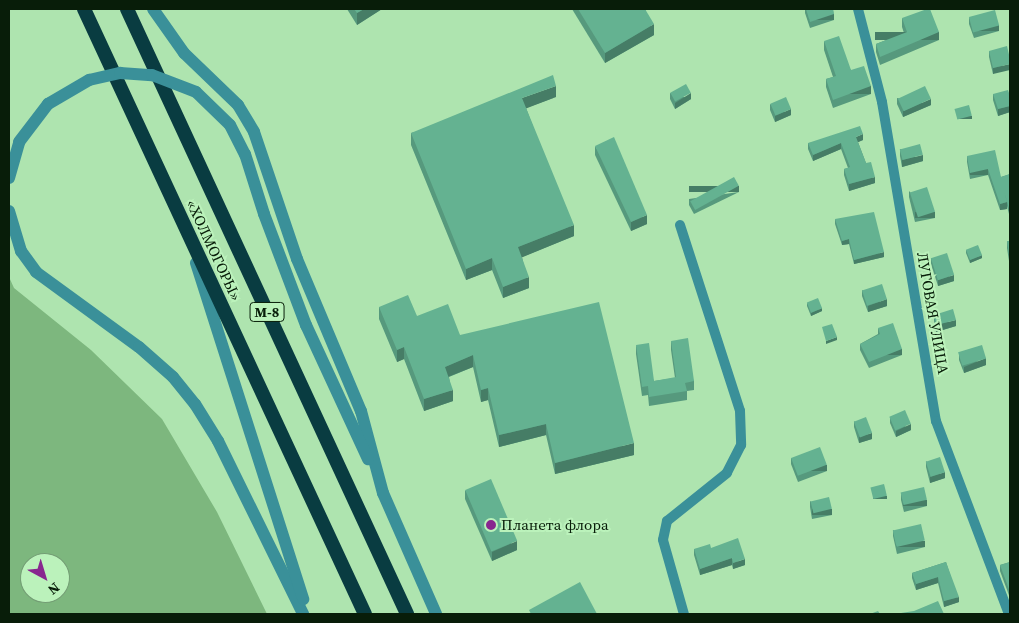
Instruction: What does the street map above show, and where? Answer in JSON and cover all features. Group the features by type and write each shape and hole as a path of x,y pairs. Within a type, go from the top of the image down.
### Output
{"highway":[{"name":"«ХОЛМОГОРЫ»","path":"84,9 365,614"},
{"name":"«ХОЛМОГОРЫ»","path":"127,9 407,614"}],"street":[{"path":"153,9 184,53 238,105 254,132 297,260 361,411 383,493"},
{"name":"ЛУГОВАЯ УЛИЦА","path":"858,9 882,102 936,421 1009,614"},
{"path":"9,178 19,142 48,104 89,80 120,73 160,76 196,92 230,125 245,154 306,325 436,614"},
{"path":"9,211 21,250 36,272 139,347 173,377 195,404 218,441 303,614"},
{"path":"182,218 308,614"},
{"path":"680,225 740,411 741,445 727,473 668,521 663,540 684,614"}],"green space":[{"path":"9,277 14,288 91,350 162,419 217,512 267,614 9,614"}],"building":[{"path":"354,9 364,9 357,13"},
{"path":"578,9 645,9 654,24 605,53"},
{"path":"806,9 833,9 834,14 810,22"},
{"path":"930,9 939,32 880,57 876,44 907,32 902,18"},
{"path":"995,10 999,25 973,32 969,17"},
{"path":"839,36 851,70 864,66 871,86 833,100 826,79 836,76 824,41"},
{"path":"1007,46 1010,64 993,68 989,51"},
{"path":"553,75 556,86 522,98 574,225 518,247 529,277 503,287 492,258 466,269 411,133"},
{"path":"686,84 691,93 675,101 670,93"},
{"path":"925,86 931,99 904,111 898,99"},
{"path":"1008,90 1010,106 998,109 993,94"},
{"path":"786,97 791,109 775,116 770,104"},
{"path":"969,105 972,116 957,120 955,109"},
{"path":"860,126 863,134 856,137 866,163 871,162 875,177 849,184 844,169 850,167 841,143 813,155 808,143"},
{"path":"614,137 647,215 631,222 595,146"},
{"path":"920,144 923,155 903,160 900,149"},
{"path":"995,150 1001,177 1010,174 1010,212 1004,191 1007,202 1000,204 988,169 970,173 967,156"},
{"path":"734,177 739,186 695,210 690,201"},
{"path":"927,187 935,212 918,217 910,193"},
{"path":"874,212 884,252 854,260 849,239 842,241 835,219"},
{"path":"1007,241 1010,241 1009,255"},
{"path":"978,245 982,255 970,260 966,250"},
{"path":"947,253 954,275 938,280 931,258"},
{"path":"882,284 887,299 867,306 862,290"},
{"path":"408,295 417,316 448,304 460,335 599,302 634,443 555,463 546,424 499,435 488,388 481,390 473,355 445,367 453,390 424,399 404,347 397,350 379,307"},
{"path":"818,298 822,308 811,313 807,302"},
{"path":"953,309 956,320 936,325 934,315"},
{"path":"893,323 902,349 869,362 860,344 880,334 878,328"},
{"path":"832,324 837,337 826,341 822,327"},
{"path":"688,338 694,381 685,383 687,391 649,397 648,386 642,387 636,345 649,343 654,381 676,377 671,341"},
{"path":"982,345 986,358 962,366 958,352"},
{"path":"905,410 911,424 895,430 889,417"},
{"path":"866,417 872,433 860,438 854,422"},
{"path":"820,447 827,465 798,476 791,458"},
{"path":"940,457 945,472 931,477 926,462"},
{"name":"Планета флора","path":"491,479 517,541 491,552 465,490"},
{"path":"884,484 887,496 873,499 870,487"},
{"path":"924,487 927,500 904,505 901,492"},
{"path":"829,497 832,509 813,513 811,502"},
{"path":"921,524 925,541 897,547 893,531"},
{"path":"738,538 745,559 733,563 732,558 700,569 694,549 710,544 711,548"},
{"path":"946,562 959,597 944,601 938,577 916,584 912,573"},
{"path":"1010,562 1010,592 1000,565"},
{"path":"580,582 597,614 531,614 529,610"},
{"path":"938,601 944,614 901,614 914,611"}],"place":[{"name":"Планета флора","path":"491,525"}]}
